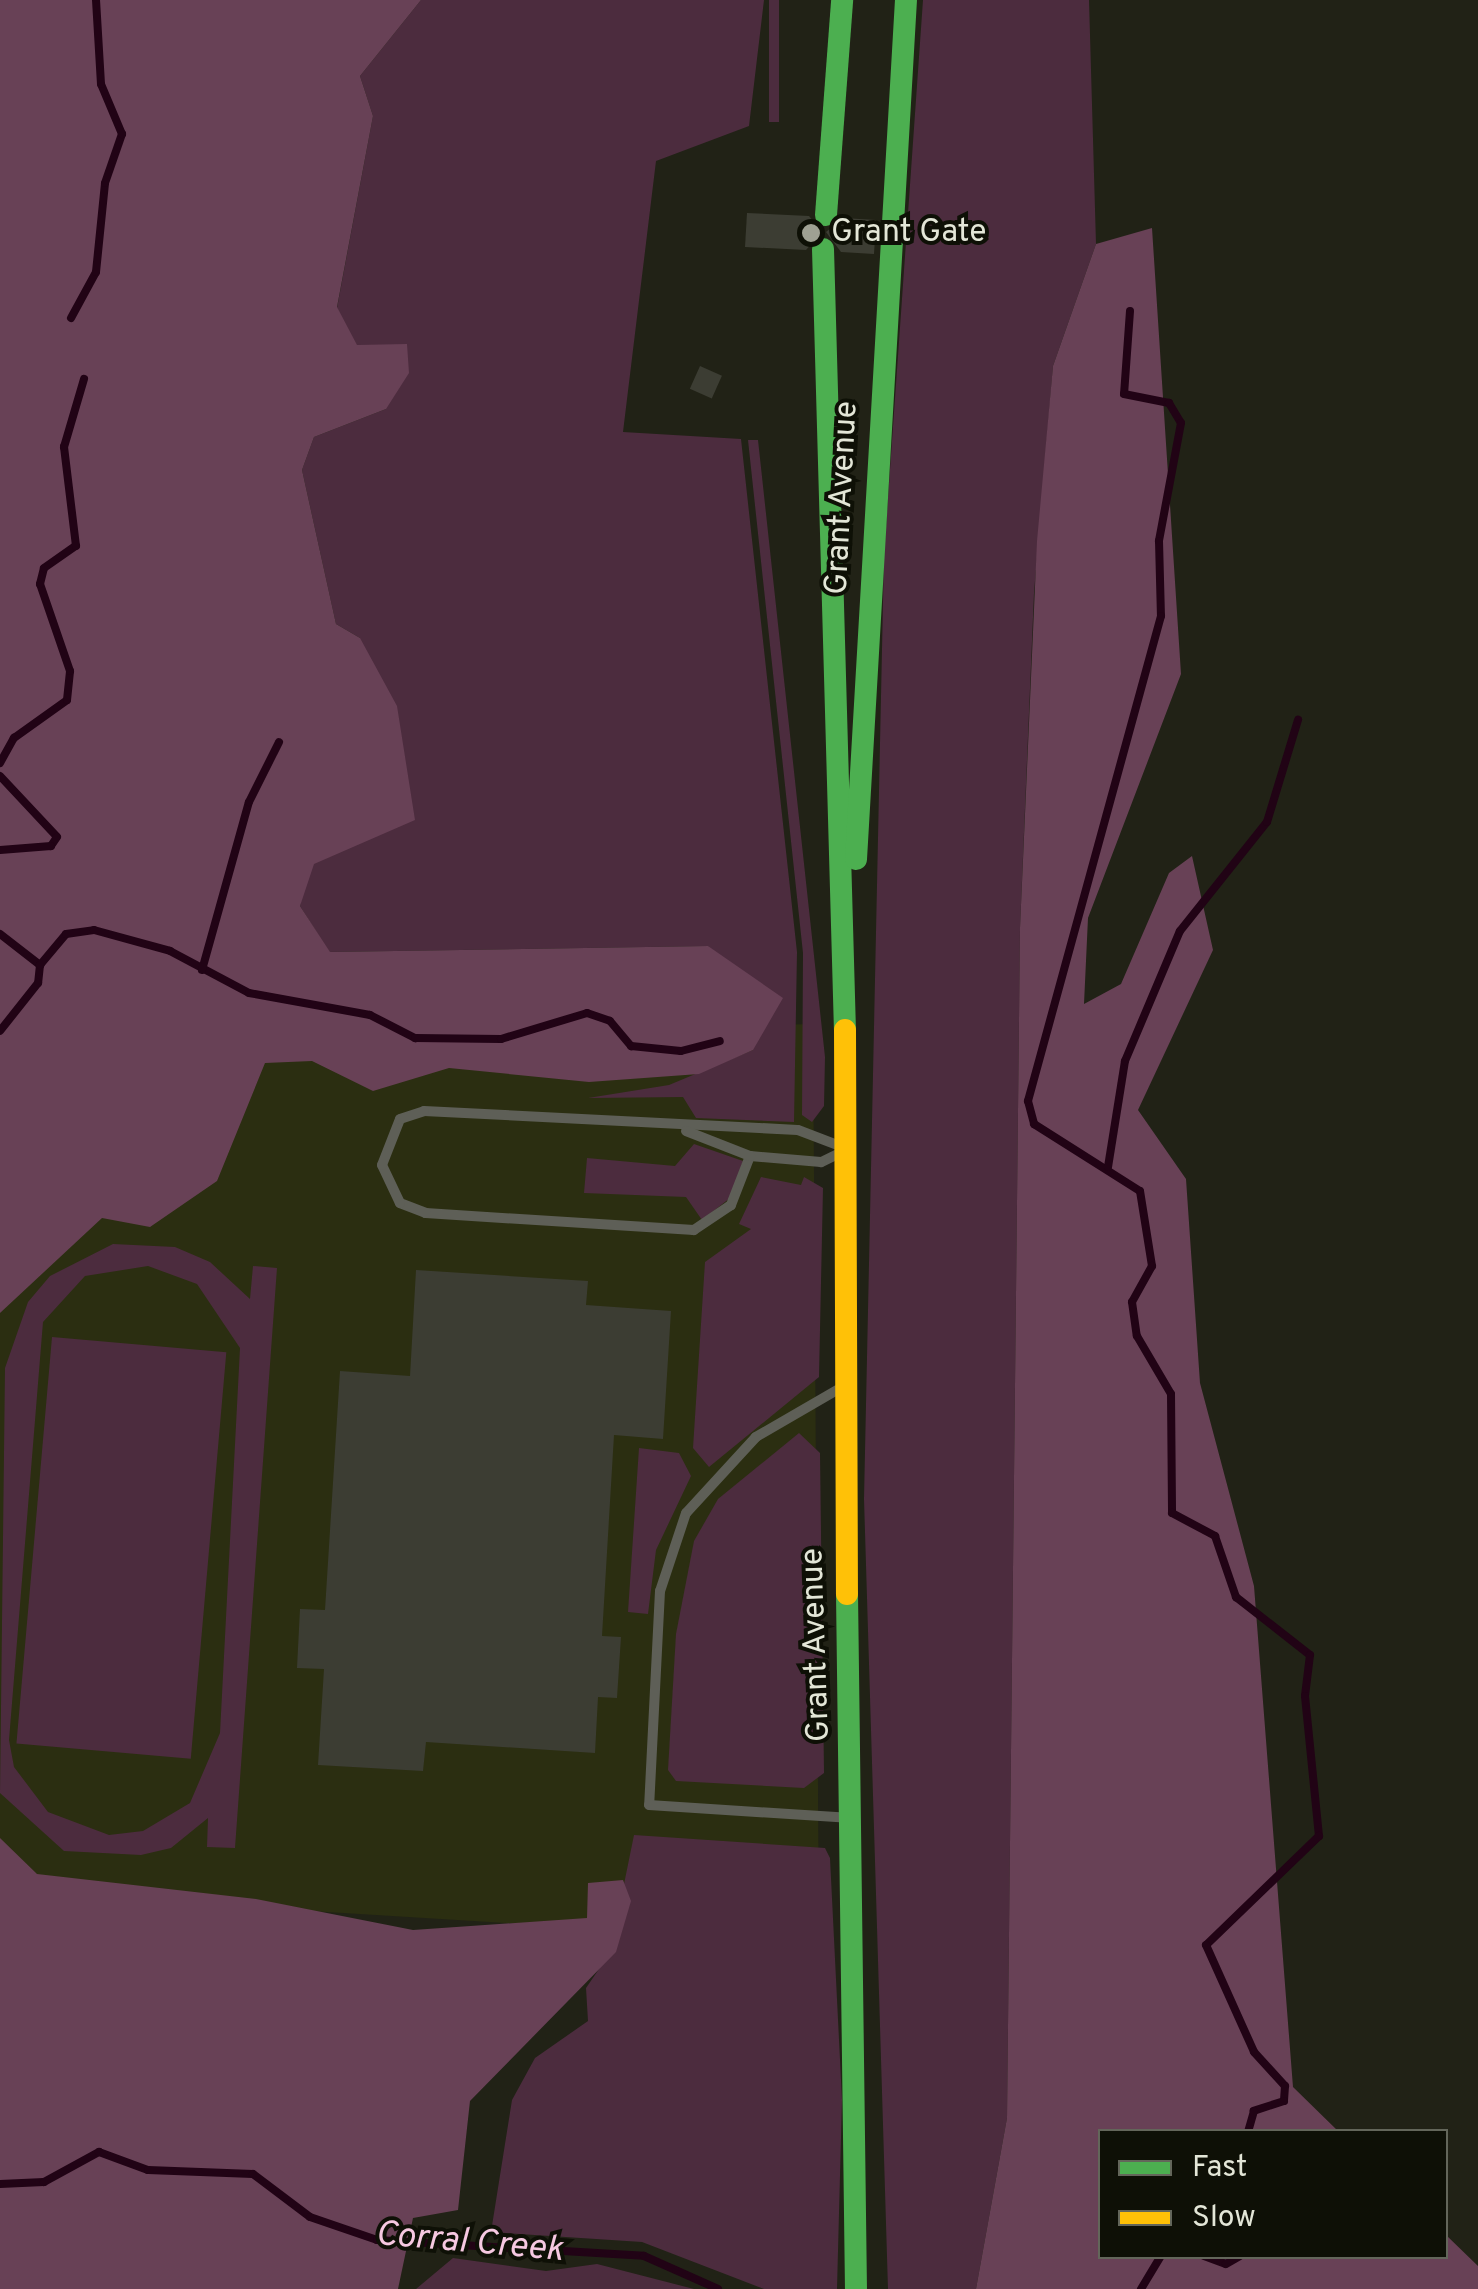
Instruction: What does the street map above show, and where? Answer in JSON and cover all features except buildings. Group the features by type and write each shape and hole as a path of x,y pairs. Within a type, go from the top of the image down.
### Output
{"main road":[{"path":"826,215 842,0"},
{"name":"Grant Avenue","path":"845,1000 906,0"},
{"name":"Grant Avenue","path":"823,250 848,1150 842,1387 854,1818 856,2289"}],"lane":[{"path":"750,1156 731,1205 694,1230 426,1212 400,1203 382,1164 400,1119 424,1111 682,1130 822,1132 848,1150"},
{"path":"682,1130 750,1156 821,1162 848,1150"},
{"path":"842,1387 756,1437 686,1513 660,1591 649,1805 854,1818"}],"shaded area":[{"path":"0,0 421,0 360,76 373,116 337,307 357,345 407,344 409,373 386,409 314,437 302,470 336,624 360,638 397,706 415,820 314,864 300,906 330,952 708,946 783,998 753,1050 699,1074 589,1082 449,1068 373,1091 312,1061 265,1063 217,1181 150,1227 102,1218 0,1313"},
{"path":"421,0 764,0 749,126 656,161 623,432 741,439 797,952 794,1122 696,1118 683,1097 588,1098 669,1085 753,1050 708,946 329,952 300,906 360,638 336,624 302,470 314,437 386,409 337,308 373,116 360,76"},
{"path":"769,0 779,0 779,122 769,122"},
{"path":"923,0 1089,0 1096,244 1053,366 1034,593 1020,928 1007,2118 976,2289 888,2289 864,1499 884,555"},
{"path":"1152,228 1181,674 1088,918 1084,1004 1121,984 1169,873 1192,856 1213,950 1138,1110 1186,1179 1200,1383 1254,1586 1293,2087 1336,2129 1098,2129 1098,2259 1448,2259 1448,2237 1478,2266 1478,2289 976,2289 1007,2118 1020,928 1037,541 1053,366 1096,244"},
{"path":"748,440 758,440 825,1057 824,1106 812,1122 802,1115 803,953"},
{"path":"813,1024 819,1942 0,1892 0,1172 183,1038"},
{"path":"694,1144 743,1161 730,1198 702,1220 686,1197 584,1193 587,1158 675,1166"},
{"path":"761,1177 801,1185 804,1177 823,1188 819,1377 709,1467 693,1448 705,1262 751,1229 739,1224"},
{"path":"113,1244 175,1247 210,1262 250,1299 253,1266 277,1268 235,1848 207,1847 208,1818 171,1848 141,1855 64,1851 0,1793 5,1368 28,1302 50,1276","holes":["148,1266 197,1284 240,1348 220,1733 190,1803 143,1831 109,1835 48,1812 14,1767 9,1740 43,1322 85,1276"]},
{"path":"52,1337 226,1352 191,1759 16,1743"},
{"path":"799,1433 820,1453 824,1773 804,1788 676,1781 668,1770 676,1634 694,1541 718,1499"},
{"path":"639,1448 679,1453 691,1476 656,1550 648,1614 628,1612"},
{"path":"634,1835 825,1848 830,1858 842,2100 837,2289 764,2289 642,2242 491,2232 512,2100 535,2058 588,2021 586,1988 610,1953"},
{"path":"0,1838 37,1874 256,1899 413,1930 587,1918 588,1883 623,1880 631,1901 616,1952 470,2101 458,2210 413,2218 398,2289 0,2289"},
{"path":"453,2258 546,2271 597,2264 694,2289 416,2289"}],"waterway":[{"path":"71,318 96,272 105,183 122,134 101,84 96,0"},
{"path":"1130,311 1124,394 1169,403 1181,423 1159,541 1161,616 1028,1101 1034,1124 1140,1191 1152,1266 1132,1302 1137,1336 1171,1394 1172,1513 1215,1536 1236,1597 1310,1655 1305,1696 1319,1836 1206,1945 1254,2052 1285,2086 1284,2101 1254,2111 1249,2129"},
{"path":"0,763 14,738 67,700 70,671 40,584 44,568 76,546 64,447 84,379"},
{"path":"1108,1167 1125,1061 1180,931 1267,822 1298,720"},
{"path":"202,970 249,802 279,742"},
{"path":"0,776 57,837 51,846 0,850"},
{"path":"40,965 66,934 94,930 170,951 249,993 370,1015 415,1038 501,1039 587,1013 610,1021 631,1046 681,1051 720,1041"},
{"path":"0,934 40,965 38,983 0,1031"},
{"name":"Corral Creek","path":"0,2184 44,2182 99,2152 148,2170 253,2174 310,2217 377,2240 644,2256 718,2289"},
{"path":"1141,2289 1159,2259"},
{"path":"1212,2259 1226,2264 1235,2259"}],"traffic: fast":[{"path":"826,215 842,0"},
{"path":"856,859 906,0"},
{"path":"823,249 845,1030"},
{"path":"847,1594 856,2289"}],"traffic: slow":[{"path":"845,1030 847,1594"}],"place":[{"name":"Grant Gate","path":"811,233"}]}
